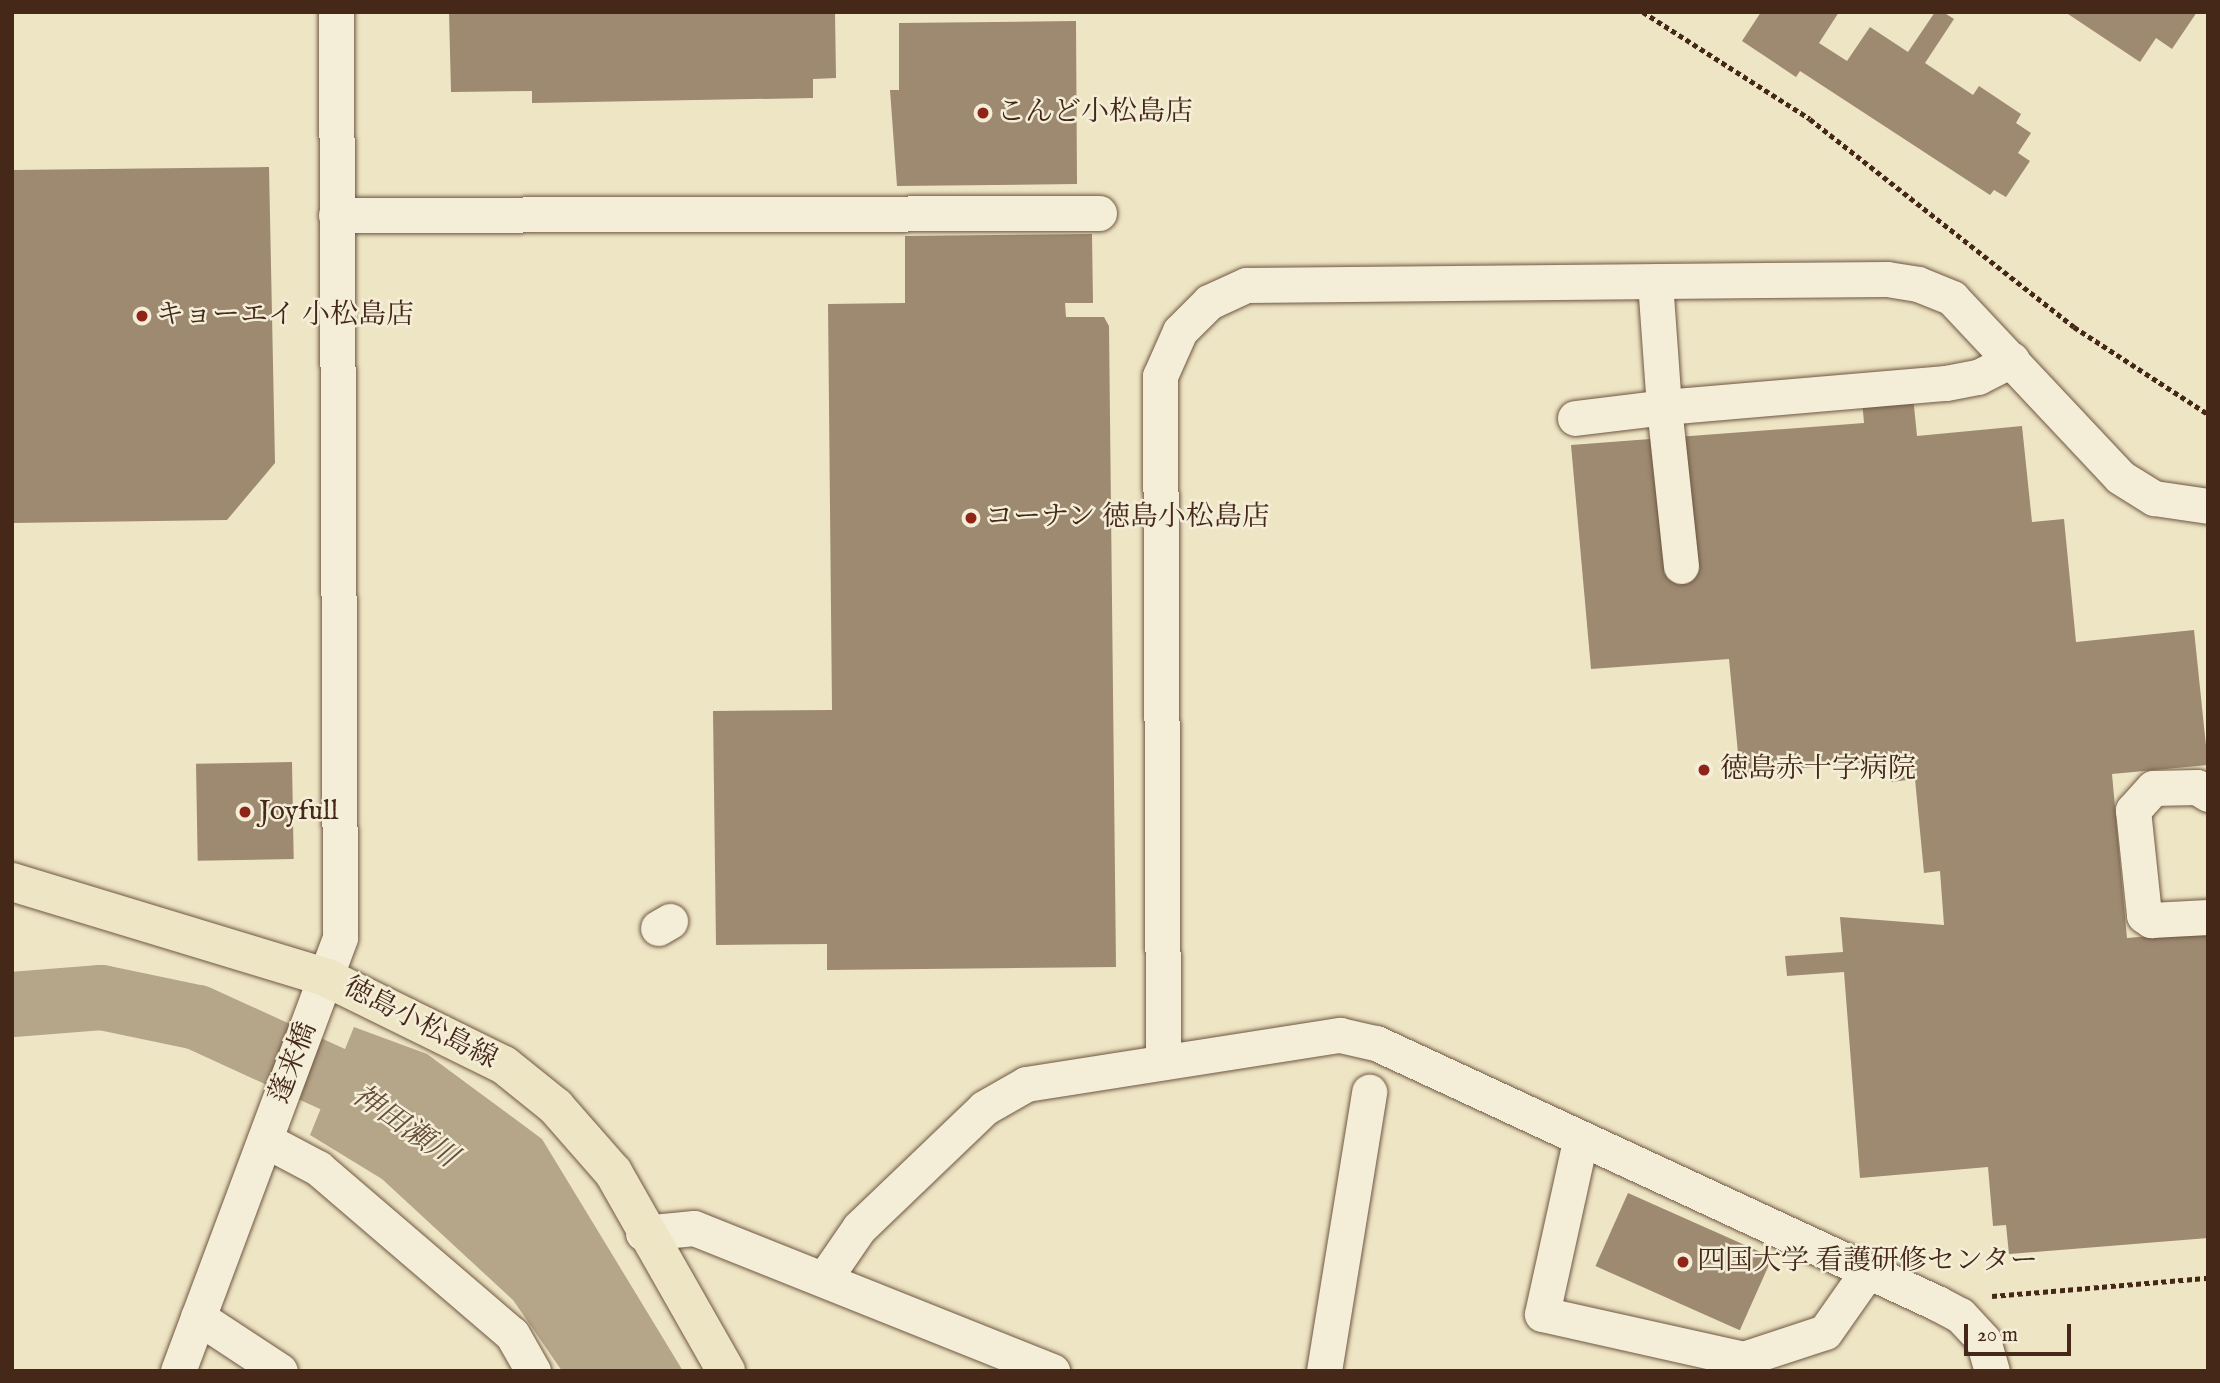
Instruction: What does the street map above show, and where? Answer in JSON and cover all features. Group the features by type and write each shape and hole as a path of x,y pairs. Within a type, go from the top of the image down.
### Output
{"main road":[{"name":"徳島小松島線","path":"12,882 321,992 446,1032 514,1073 555,1107 612,1172 643,1233 726,1371"}],"street":[{"name":"蓬来橋","path":"178,1371 340,937 336,12"},
{"path":"336,215 1099,213"},
{"path":"1163,1062 1160,376 1180,331 1209,302 1246,285 1887,279 1918,284 1952,298 2120,477 2154,498 2208,506"},
{"path":"1656,281 1664,407 1681,566"},
{"path":"1575,418 1664,407 1946,383 1978,377 2011,360"},
{"path":"2208,794 2197,787 2153,788 2133,810 2144,915 2151,920 2208,917"},
{"path":"824,1279 859,1228 984,1108 1026,1084 1340,1035 1376,1043 1865,1275 1960,1315 1983,1340 1992,1371"},
{"path":"1324,1371 1368,1092"},
{"path":"269,1130 318,1168 512,1334 533,1371"},
{"path":"1580,1141 1542,1314 1743,1365 1825,1332 1865,1275"},
{"path":"643,1233 694,1228 1052,1371"},
{"path":"198,1317 280,1371"}],"path":[{"path":"1643,12 1810,119 2074,327 2208,414"},
{"path":"1987,1295 2019,1298 2208,1279"}],"water":[{"path":"354,1027 427,1054 542,1139 683,1371 562,1371 513,1300 382,1179 310,1135"}],"building":[{"path":"449,12 835,12 836,78 813,79 813,98 532,103 532,91 451,92"},
{"path":"1761,12 1839,12 1819,43 1847,61 1870,27 1908,52 1935,12 1943,12 1954,19 1925,63 1973,95 1979,86 2021,114 2016,123 2031,133 2018,153 2030,161 2006,197 1994,190 1990,195 1800,71 1796,77 1742,41"},
{"path":"2065,12 2197,12 2172,49 2156,38 2140,62"},
{"name":"こんど小松島店","path":"1076,21 1077,184 897,186 890,90 899,90 899,23"},
{"name":"キョーエイ 小松島店","path":"269,167 275,463 227,520 12,523 12,170"},
{"name":"コーナン 徳島小松島店","path":"1092,234 1093,303 1065,303 1066,317 1104,317 1109,326 1116,967 827,970 827,944 716,945 713,711 832,710 828,304 905,303 905,236"},
{"path":"1913,396 1917,436 2022,426 2032,522 2064,519 2076,642 2194,630 2208,765 2112,774 2127,938 2208,931 2208,1238 2009,1254 2006,1225 1993,1226 1988,1167 1860,1178 1844,972 1787,976 1785,956 1843,952 1840,917 1944,925 1940,871 1924,873 1915,779 1891,782 1889,760 1740,774 1729,659 1591,669 1571,445 1864,423 1862,400"},
{"name":"Joyfull","path":"292,762 294,859 198,861 196,764"},
{"name":"四国大学 看護研修センター","path":"1628,1193 1772,1257 1740,1330 1595,1266"}],"waterway":[{"name":"神田瀬川","path":"12,1004 101,997 197,1017 375,1098 409,1126"}],"place":[{"name":"こんど小松島店","path":"983,113"},
{"name":"キョーエイ 小松島店","path":"142,316"},
{"name":"コーナン 徳島小松島店","path":"971,518"},
{"name":"徳島赤十字病院","path":"1704,770"},
{"name":"Joyfull","path":"245,812"},
{"name":"四国大学 看護研修センター","path":"1683,1262"}]}
